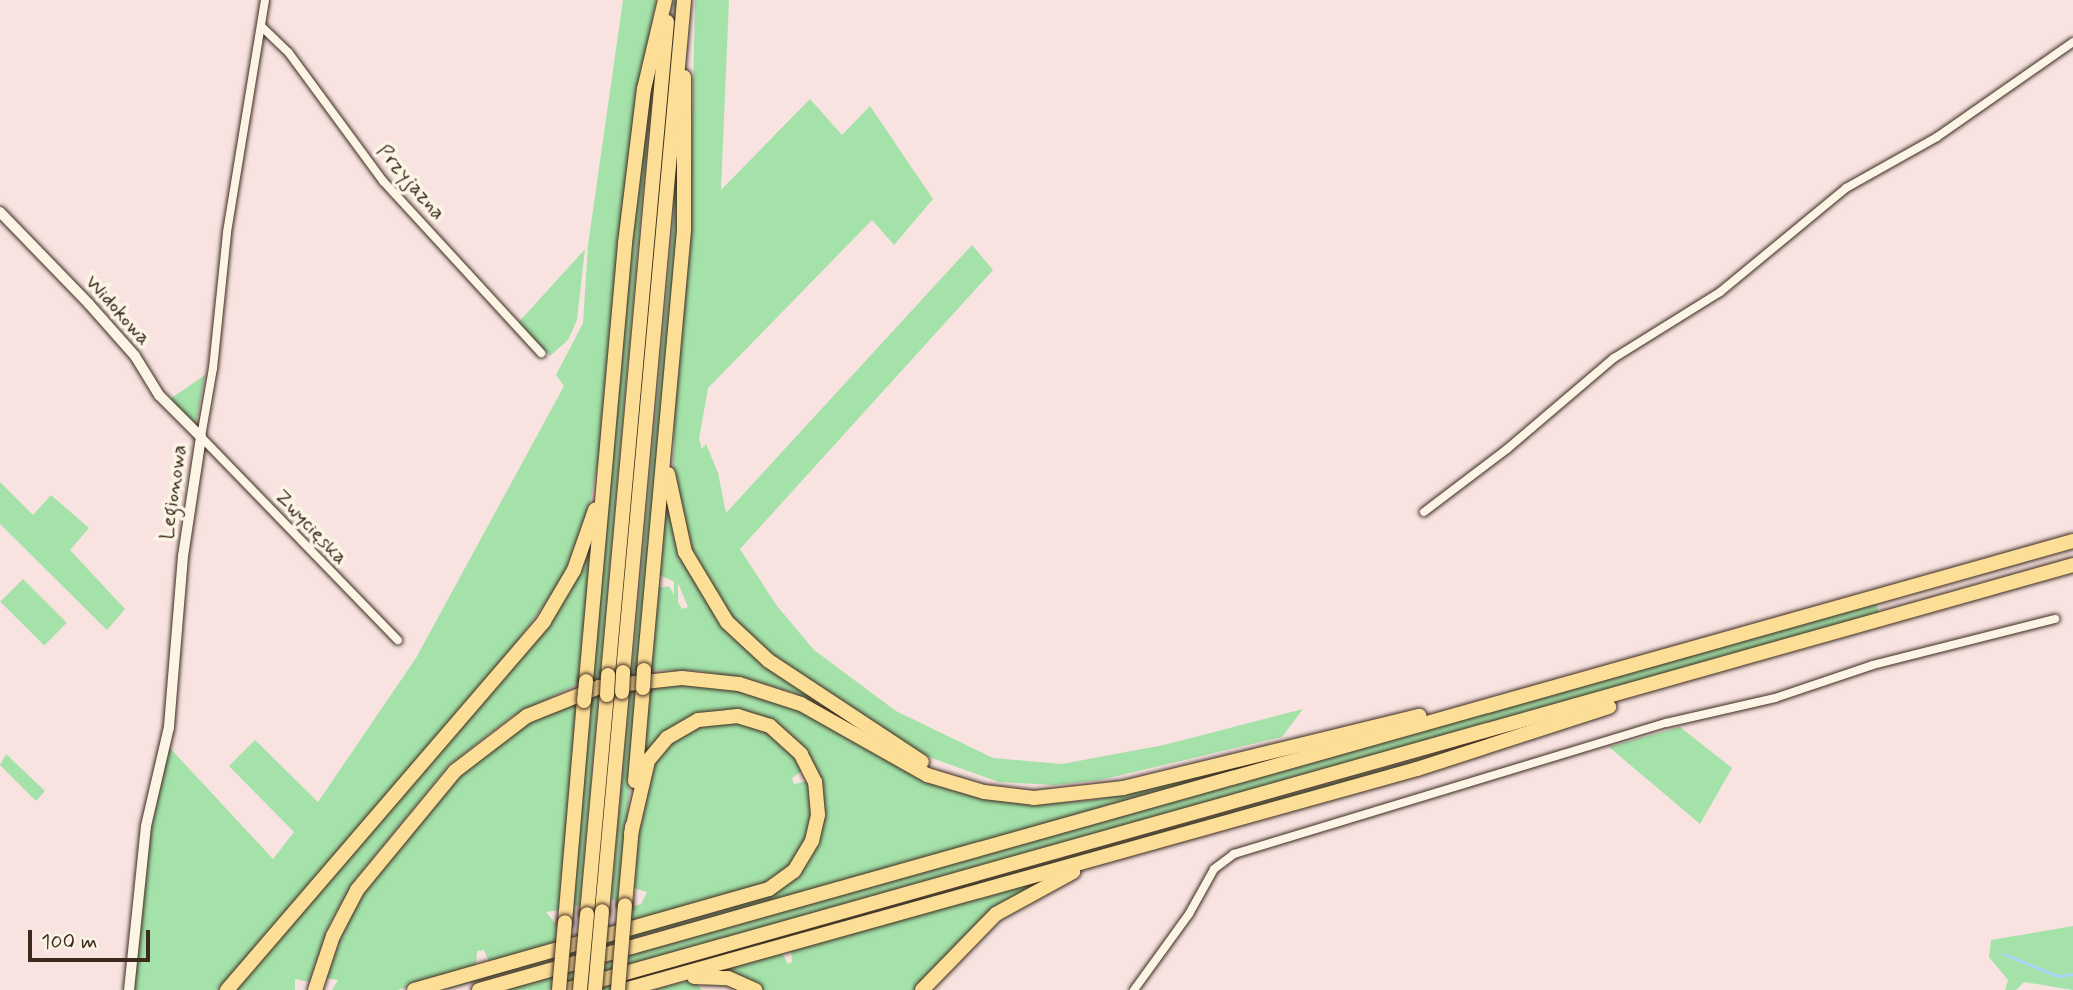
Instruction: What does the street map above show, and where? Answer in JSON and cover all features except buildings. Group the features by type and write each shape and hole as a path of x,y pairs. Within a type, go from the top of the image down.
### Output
{"highway":[{"path":"559,990 605,454 639,122 667,0"},
{"path":"580,990 667,0"},
{"path":"618,990 686,192 683,6"},
{"path":"595,990 683,6"},
{"path":"667,420 670,490 681,542 708,596 735,631 769,661 914,758 1020,797"},
{"path":"226,990 544,621 583,547 605,454"},
{"path":"479,990 2073,541"},
{"path":"565,990 1689,676 2073,565"},
{"path":"624,990 1489,748 1689,676"},
{"path":"316,990 333,936 357,890 455,771 527,716 599,687 682,678 747,686 801,705 927,775 967,788 1020,797 1103,792 1474,703 1509,700"},
{"path":"414,990 769,889 794,871 812,841 818,816 815,782 801,754 770,726 738,716 698,720 667,738 648,761 631,834"},
{"path":"922,990 967,939 1010,904 1122,852"},
{"path":"655,981 716,976 755,990"}],"street":[{"name":"Legionowa","path":"129,990 146,826 169,727 183,556 218,336 227,233 265,0"},
{"name":"Przyjazna","path":"262,27 289,54 383,181 541,353"},
{"path":"1424,512 1507,449 1614,358 1720,292 1846,188 1937,137 2073,42"},
{"name":"Widokowa","path":"0,212 89,304 135,356 159,395 201,437"},
{"name":"Zwycięska","path":"201,437 398,640"},
{"path":"1134,990 1189,914 1214,869 1234,854 1666,723 1774,698 1873,665 2055,619"}],"green space":[{"path":"623,0 656,0 636,110 600,451 590,504 562,581 508,654 218,990 133,990 146,855 169,747 273,859 294,832 229,766 255,740 318,802 416,658 564,386 556,375 583,323 588,245"},
{"path":"674,0 678,0 678,917 674,917"},
{"path":"695,0 729,0 721,190 810,99 842,135 870,106 933,199 894,245 872,220 708,388 699,439 702,449 706,444 718,473 726,513 972,245 993,270 740,549 777,606 814,650 896,711 993,758 1062,764 1164,745 1303,709 1282,737 1100,780 1055,785 999,782 909,750 777,660 733,622 695,566 674,493 673,460 691,190"},
{"path":"655,55 580,906 575,906 574,919 568,921 639,150"},
{"path":"682,124 683,197 619,906 615,907 615,900 611,899"},
{"path":"585,249 577,320 568,340 550,356 518,323"},
{"path":"205,375 196,423 167,401"},
{"path":"0,482 33,515 51,495 89,528 70,550 125,609 107,630 0,524"},
{"path":"666,497 688,569 715,613 846,720 795,693 751,680 699,671 650,670 657,588 669,586 682,609 688,607 678,583 659,575"},
{"path":"596,527 582,682 511,717 448,766 354,881 330,923 309,982 295,979 295,990 230,990 528,647"},
{"path":"23,579 67,623 44,645 0,602"},
{"path":"1876,604 1880,616 547,990 493,990"},
{"path":"673,683 742,690 794,707 931,782 1044,804 1092,800 1302,750 843,881 443,990 426,990 774,891 822,812 789,736 714,713 641,763 649,684"},
{"path":"580,701 561,910 546,912 559,928 557,945 489,962 484,950 477,951 476,967 397,990 332,990 338,980 324,978 359,896 457,776 522,725"},
{"path":"733,721 763,728 787,745 803,770 792,778 794,784 808,781 813,814 804,845 789,867 761,886 631,924 632,907 641,904 647,892 634,888 641,802 651,768 666,746 699,726"},
{"path":"1680,727 1732,768 1700,824 1609,747"},
{"path":"1503,738 613,990 593,990 1424,757"},
{"path":"6,754 45,791 36,801 0,765"},
{"path":"1045,877 983,918 917,990 762,990 745,979 715,971 782,953 788,964 792,962 791,949"},
{"path":"2073,926 2073,990 2024,982 2016,990 2005,990 2008,980 1989,957 1991,940"},
{"path":"694,981 702,990 654,990 678,983"}],"waterway":[{"path":"2004,954 2058,976 2073,974"}]}
